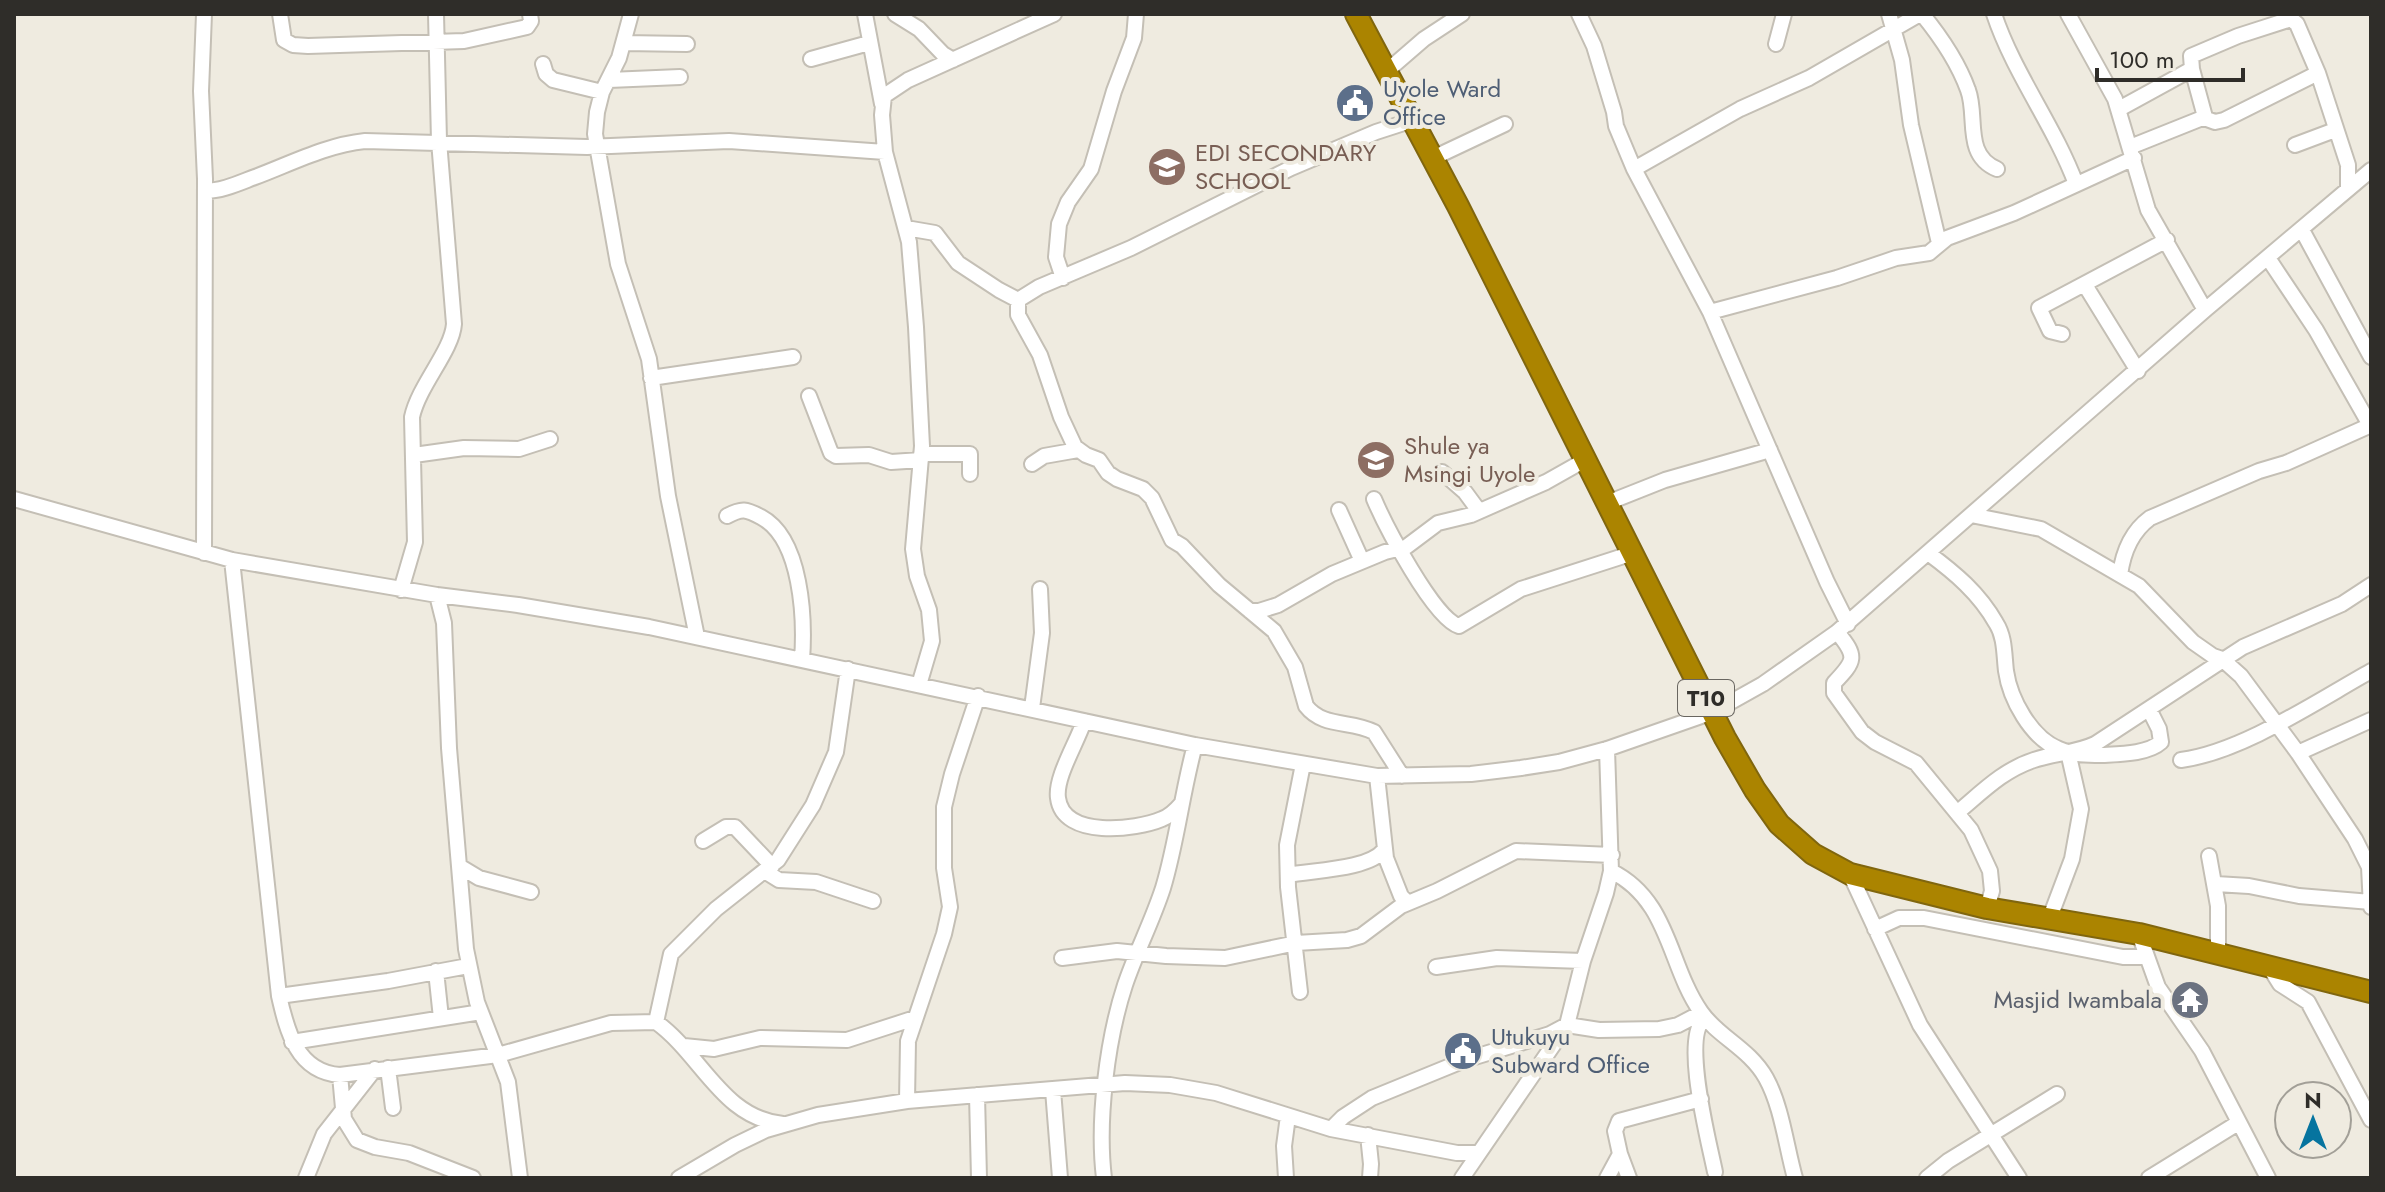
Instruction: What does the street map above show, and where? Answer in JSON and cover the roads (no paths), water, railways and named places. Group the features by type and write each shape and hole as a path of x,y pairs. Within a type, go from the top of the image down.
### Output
{"highway":[{"name":"T10","path":"1356,14 1433,158 1741,768 1779,824 1813,854 1850,874 1987,908 2139,934 2371,992"}],"street":[{"path":"204,14 201,91 205,191 204,553"},
{"path":"280,14 284,40 293,45 464,41 521,29 530,25 530,14"},
{"path":"401,590 415,542 412,417 415,403 451,337 454,324 439,141 436,14"},
{"path":"631,14 624,43 595,123 597,146 624,289 644,339 668,496 697,637"},
{"path":"865,14 882,104 885,152 906,228 913,291 921,457 913,549 917,576 929,610 932,641 919,685"},
{"path":"895,14 919,29 953,60"},
{"path":"882,104 884,96 891,90 1054,14"},
{"path":"1063,278 1056,257 1059,224 1068,202 1091,169 1114,91 1134,38 1136,14"},
{"path":"1387,71 1424,39 1462,14"},
{"path":"1579,14 1594,46 1616,126 1634,169 1710,312 1851,650 1849,667 1833,687 1845,710 1868,738 1908,757 1925,771 1979,842 1990,871 1992,891 1987,908"},
{"path":"1776,44 1784,14"},
{"path":"1889,14 1902,60 1911,125 1939,243"},
{"path":"1634,169 1749,104 1825,69 1921,14 1957,64 1970,93 1971,119 1978,152 1987,165 1997,169"},
{"path":"1994,14 2008,49 2059,141 2076,184"},
{"path":"2068,14 2113,92 2144,200 2205,310"},
{"path":"2204,118 2190,58 2250,32 2290,19 2297,24 2318,73 2348,165 2348,189"},
{"path":"624,43 687,44"},
{"path":"811,59 869,43"},
{"path":"543,64 546,74 553,80 606,86 680,77"},
{"path":"2119,109 2192,69"},
{"path":"1710,312 1837,278 1896,258 1929,253 1939,243 1957,234 2014,213 2076,184 2132,152 2204,118 2215,122 2224,120 2318,73"},
{"path":"1018,300 1039,287 1291,168 1413,120"},
{"path":"1433,158 1505,124"},
{"path":"2295,145 2335,130"},
{"path":"205,191 222,189 350,143 439,141 597,146 729,141 885,152"},
{"path":"14,499 232,560 697,637 1195,745 1377,776 1471,774 1521,768 1607,749 1713,712 1763,684 1842,628 2205,310 2371,170"},
{"path":"906,228 935,233 958,263 1018,300"},
{"path":"2302,230 2370,352"},
{"path":"2062,334 2050,331 2039,308 2167,240"},
{"path":"2120,575 2125,550 2147,519 2370,425 2316,330 2268,258"},
{"path":"2085,285 2138,371"},
{"path":"1018,300 1018,315 1040,355 1070,441 1078,450 1099,460 1108,473 1117,479 1143,489 1152,498 1172,540 1182,546 1219,585 1268,624 1289,653 1311,713 1321,719 1374,732 1402,776"},
{"path":"651,378 793,357"},
{"path":"809,396 831,453 836,456 874,455 891,462 970,454 970,474"},
{"path":"414,455 464,448 519,449 550,439"},
{"path":"1032,464 1044,456 1078,450"},
{"path":"1607,503 1665,480 1770,450"},
{"path":"1250,610 1259,611 1278,605 1362,561 1406,547 1438,523 1479,511 1546,482 1585,460"},
{"path":"1442,472 1465,492 1479,511"},
{"path":"1374,499 1398,550 1446,618 1459,626 1521,589 1633,553"},
{"path":"727,516 750,510 769,521 779,533 791,560 800,595 802,660"},
{"path":"1339,510 1362,561"},
{"path":"1971,515 2041,529 2144,590 2193,642 2222,659 2255,693 2349,829 2370,867 2371,905 2249,886 2216,884"},
{"path":"1928,553 1961,579 1982,601 2002,636 2006,672 2016,701 2039,735 2050,745 2085,755 2120,754 2157,746 2161,735 2149,709"},
{"path":"232,560 279,996 292,1042 307,1061 317,1069 340,1075 498,1055 600,1024 656,1022 684,1046 727,1099 759,1119 783,1124"},
{"path":"1958,812 2002,775 2032,760 2083,750 2095,744 2222,659 2342,604 2371,585"},
{"path":"1032,708 1042,633 1040,589"},
{"path":"437,595 444,623 449,748 468,966 510,1092 520,1178"},
{"path":"656,1022 671,954 709,915 769,869 797,833 832,765 848,669"},
{"path":"2181,760 2204,756 2276,724 2371,671"},
{"path":"907,1101 907,1050 950,907 944,868 944,807 978,696"},
{"path":"2298,753 2371,720"},
{"path":"1084,721 1058,786 1059,805 1068,818 1089,827 1114,828 1163,819 1182,803"},
{"path":"1104,1178 1102,1106 1121,999 1162,890 1195,745"},
{"path":"1462,1178 1567,1025 1611,871 1607,749"},
{"path":"2049,920 2072,859 2081,805 2068,752"},
{"path":"1300,992 1287,845 1303,764"},
{"path":"1377,776 1384,850 1401,896 1408,903"},
{"path":"703,841 726,827 735,827 779,880 816,882 873,901"},
{"path":"1288,875 1364,862 1377,857 1384,850"},
{"path":"1062,958 1107,951 1225,958 1296,943 1336,941 1361,936 1395,909 1516,851 1612,855"},
{"path":"2209,856 2216,884 2218,955"},
{"path":"459,866 479,878 531,892"},
{"path":"1611,871 1630,881 1647,900 1703,1015 1750,1057 1766,1078 1795,1178"},
{"path":"1850,874 1920,1025 2019,1178"},
{"path":"1875,929 1899,918 1924,918 2123,957 2146,957"},
{"path":"2139,934 2164,1000 2202,1051 2268,1178"},
{"path":"1436,967 1497,958 1583,961"},
{"path":"279,996 468,966"},
{"path":"2270,968 2280,984 2308,1002 2371,1120"},
{"path":"436,971 441,1018"},
{"path":"292,1042 481,1012"},
{"path":"1331,1129 1372,1098 1475,1056 1550,1034 1567,1025 1599,1030 1659,1029 1703,1015"},
{"path":"1703,1015 1695,1035 1696,1069 1715,1172"},
{"path":"684,1046 714,1049 760,1038 847,1040 887,1030 915,1018"},
{"path":"382,1068 393,1108"},
{"path":"306,1178 324,1134 382,1068"},
{"path":"340,1075 343,1114 351,1134 364,1144 409,1153 473,1178"},
{"path":"679,1178 705,1172 751,1136 818,1115 907,1101 1147,1083 1216,1093 1331,1129 1449,1151 1478,1153"},
{"path":"1053,1090 1060,1178"},
{"path":"1927,1178 1948,1161 2057,1094"},
{"path":"977,1095 979,1178"},
{"path":"1629,1178 1615,1131 1619,1121 1701,1099"},
{"path":"1286,1178 1284,1146 1288,1116"},
{"path":"2149,1178 2238,1123"},
{"path":"1368,1135 1370,1178"},
{"path":"1607,1178 1620,1154"}],"place":[{"name":"Uyole Ward Office","path":"1355,103"},
{"name":"EDI SECONDARY SCHOOL","path":"1167,167"},
{"name":"Shule ya Msingi Uyole","path":"1376,460"},
{"name":"Masjid Iwambala","path":"2190,1000"},
{"name":"Utukuyu Subward Office","path":"1463,1051"}]}
